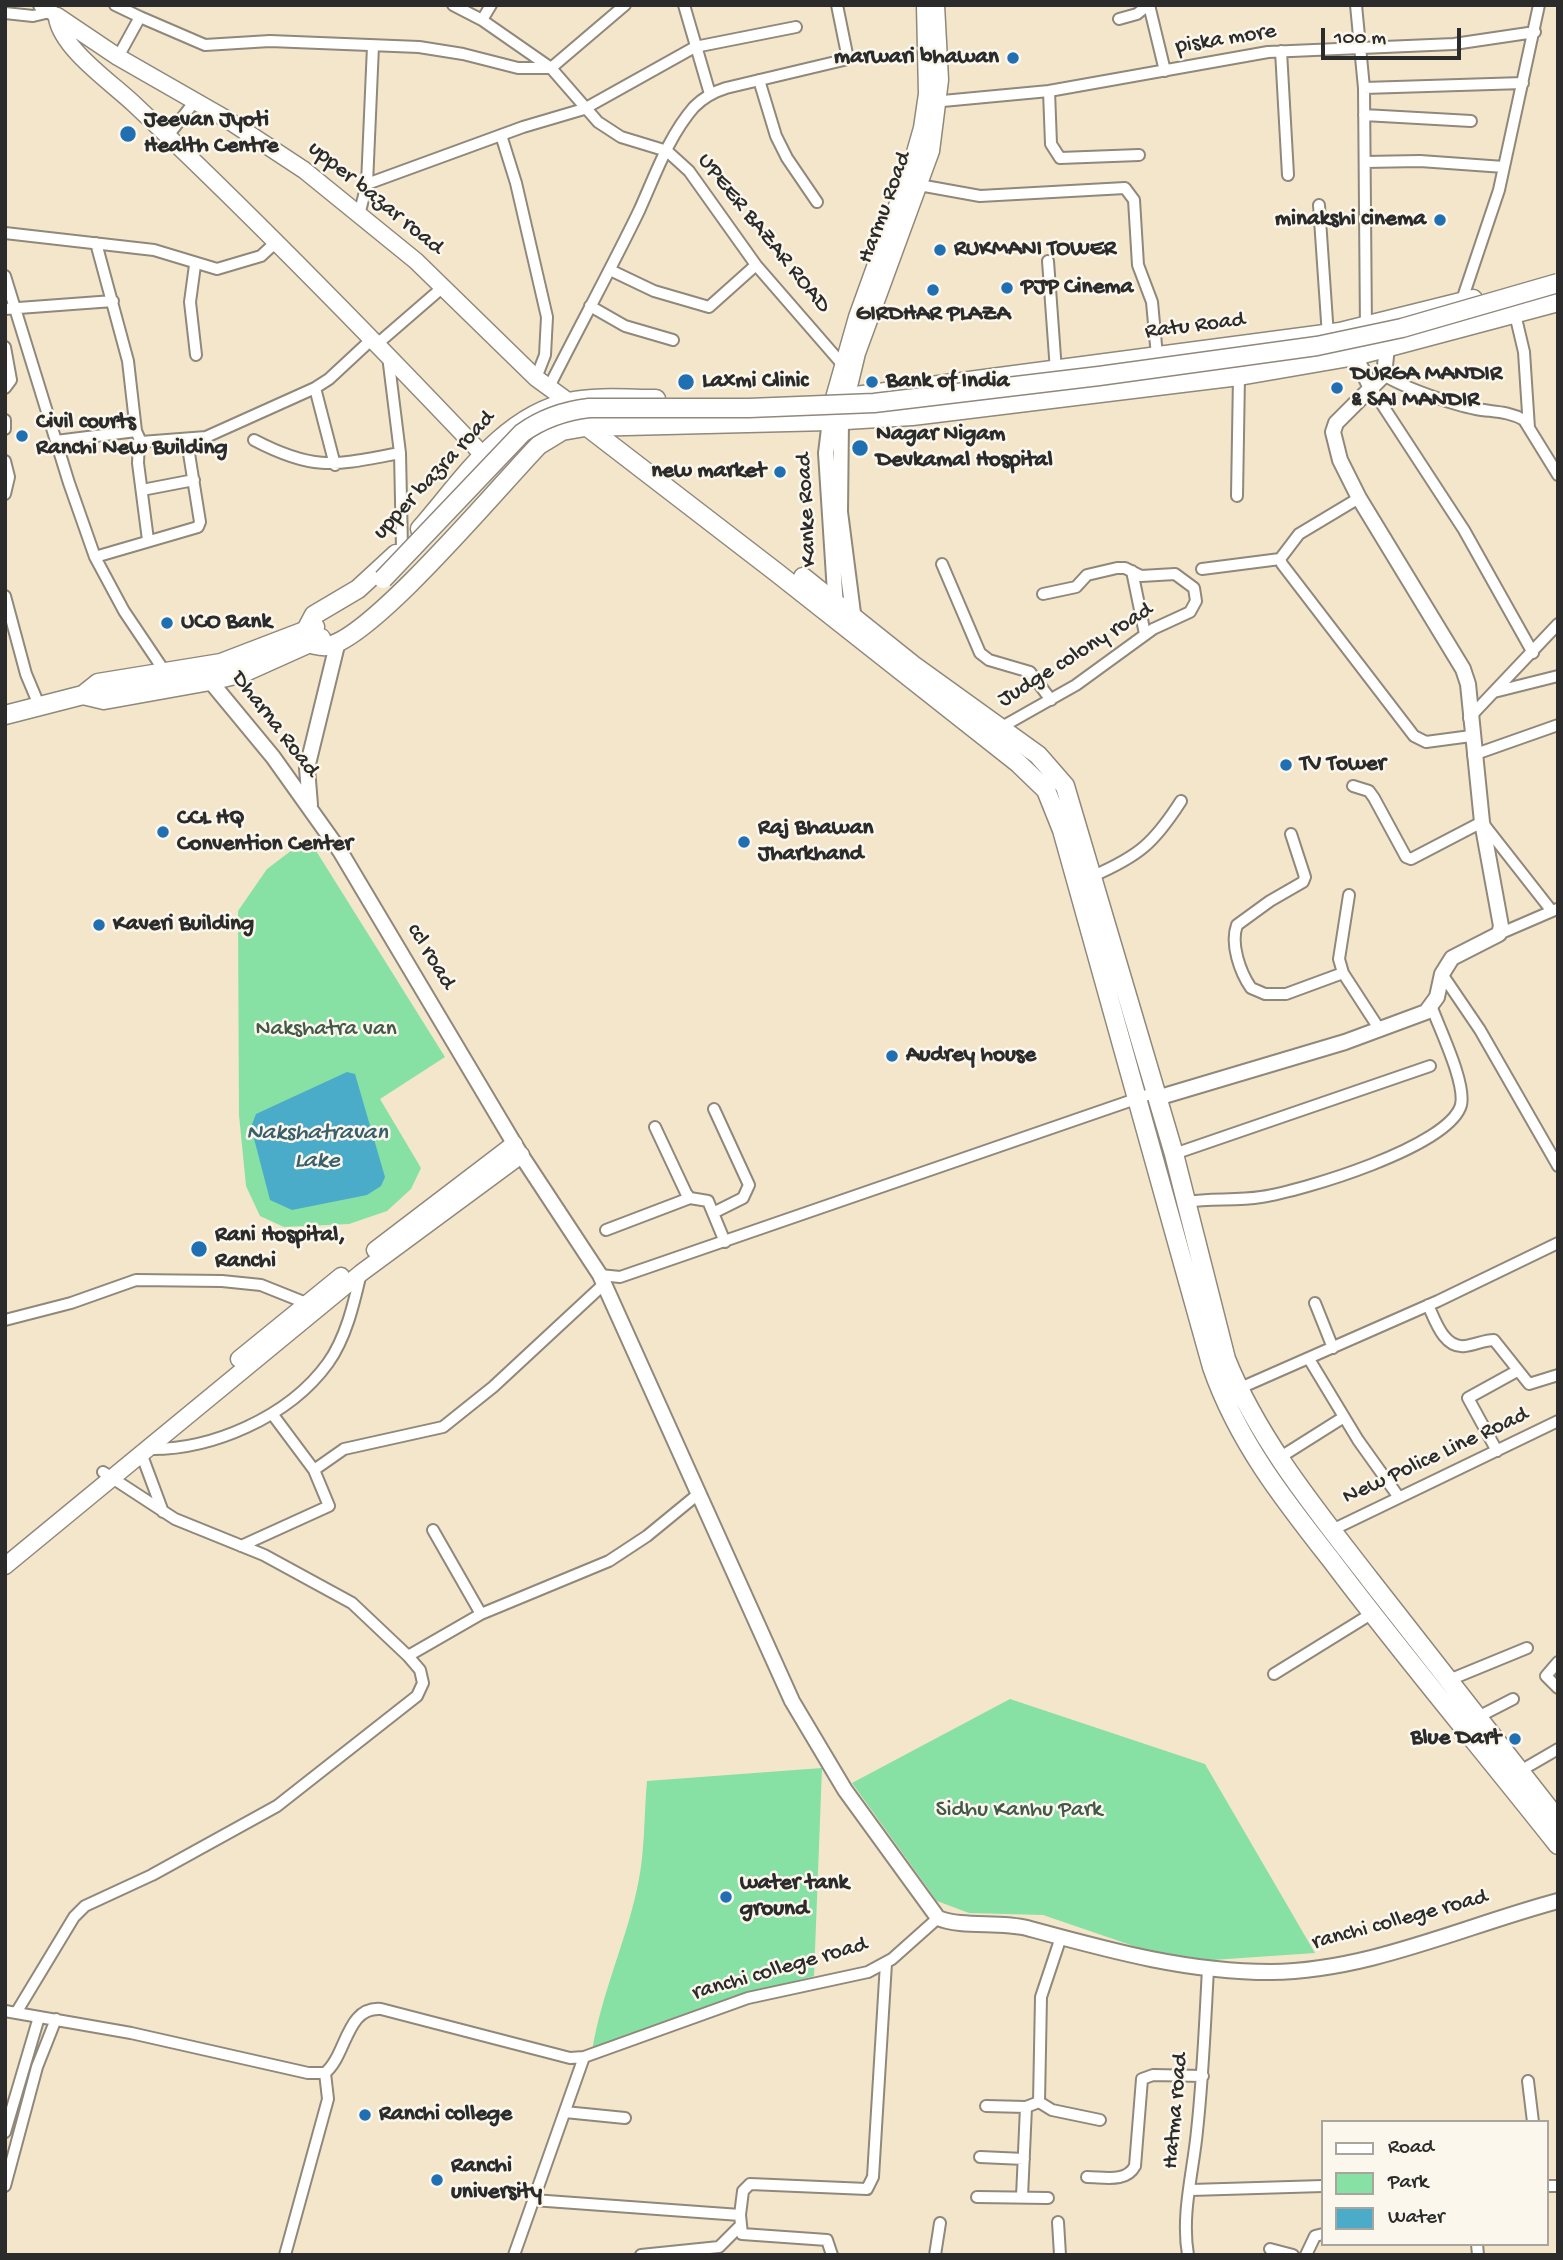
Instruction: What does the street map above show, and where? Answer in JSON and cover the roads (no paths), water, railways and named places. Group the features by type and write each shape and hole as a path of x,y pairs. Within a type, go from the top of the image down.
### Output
{"main road":[{"name":"Harmu Road","path":"840,398 842,364 932,102 925,5"},
{"name":"Harmu Road","path":"835,421 840,398 931,151 936,5"},
{"name":"upper bazar road","path":"49,11 118,57 195,101 304,170 443,288 553,393 593,426 842,613"},
{"path":"49,11 85,60 275,243 484,456"},
{"name":"Ratu Road","path":"840,398 1056,371 1365,327 1558,275"},
{"path":"387,584 522,433 564,412 589,408 749,408 874,403 1099,376 1317,346 1402,328 1558,283"},
{"path":"83,695 104,700 243,673 308,638 361,599 387,584 528,440 560,423 600,417 756,418 875,412 1100,385 1319,355 1404,337 1558,292"},
{"path":"5,715 83,695 98,683 238,659 308,638 328,646 338,641 366,623 419,575 539,445 562,431 593,426 835,421 912,416 1239,376 1371,352 1558,302"},
{"name":"upper bazra road","path":"308,638 314,615 358,589 402,548 484,456 553,393 840,398"},
{"path":"842,613 856,635 1018,763 1045,790 1062,830 1200,1327 1224,1399 1249,1449 1270,1481 1371,1614 1513,1775 1558,1821"},
{"path":"842,613 1038,755 1065,786 1174,1154 1226,1359 1238,1389 1279,1458 1478,1717 1558,1845"},
{"path":"5,1553 143,1451 309,1308 361,1273 517,1150"},
{"path":"5,1566 107,1475 309,1308 517,1150"}],"street":[{"path":"115,5 205,45 270,41 373,46 463,54 518,68 551,68 625,5"},
{"name":"UPEER BAZAR ROAD","path":"453,5 482,20 551,68 598,122 621,137 667,151 689,171 756,265 842,364"},
{"path":"482,20 491,5"},
{"path":"684,5 710,93"},
{"path":"553,393 590,306 667,151 694,107 710,93 848,59 837,5"},
{"path":"1119,19 1137,14 1149,5 1165,71"},
{"path":"1356,5 1364,88 1365,327 1371,352 1370,386 1464,530 1533,653"},
{"path":"1456,330 1460,303 1504,167 1539,5"},
{"path":"5,13 33,16 49,11"},
{"path":"118,57 140,17"},
{"path":"367,184 501,135 584,109 695,47 796,27"},
{"name":"piska more","path":"932,102 1049,91 1281,51 1478,42 1535,32"},
{"path":"359,215 367,184 373,46"},
{"path":"1281,51 1289,175"},
{"path":"760,80 776,136 817,202"},
{"path":"1364,88 1523,83"},
{"path":"1049,91 1050,137 1055,154 1070,158 1139,155"},
{"path":"167,137 195,101"},
{"path":"1364,115 1471,121"},
{"path":"501,135 516,183 547,317 545,355 553,393"},
{"path":"1365,162 1420,161 1504,167"},
{"path":"919,185 980,197 1125,188 1134,200 1138,265 1152,302 1157,356"},
{"path":"1319,205 1327,333 1333,359"},
{"path":"5,233 154,250 195,265 217,269 261,256 275,243"},
{"path":"96,243 128,361 148,540"},
{"path":"1048,261 1056,371"},
{"path":"195,265 190,302 196,355"},
{"path":"610,270 654,291 709,307 756,265"},
{"path":"5,276 10,309 95,556 124,611 166,673"},
{"path":"56,441 137,436 187,441 211,436 330,379 443,288"},
{"path":"10,309 113,301"},
{"path":"590,306 625,326 673,340"},
{"path":"1515,314 1524,352 1529,428"},
{"path":"5,347 11,380 5,388"},
{"path":"1371,352 1384,375 1399,385 1474,409 1515,415 1529,428 1558,475"},
{"path":"388,356 400,453 402,548"},
{"path":"1384,375 1370,386 1336,424 1333,432 1340,460 1359,498 1463,669 1468,684 1473,755 1501,926 1499,934"},
{"path":"1237,496 1239,376"},
{"path":"315,388 335,465"},
{"path":"5,420 5,429"},
{"name":"Kanke Road","path":"835,421 842,613"},
{"name":"Kanke Road","path":"835,421 827,486 842,613"},
{"path":"254,440 277,452 316,464 335,465 400,453"},
{"path":"95,556 198,527 187,441"},
{"path":"5,461 9,477 5,494"},
{"path":"142,489 194,480"},
{"path":"1202,569 1280,559 1299,534 1359,498"},
{"path":"1280,559 1413,736 1426,742 1471,736"},
{"path":"942,564 979,653 989,660 1030,673 1051,699"},
{"name":"Judge colony road","path":"1000,728 1092,674 1145,634 1190,612 1195,607 1196,593 1189,584 1170,572 1141,576 1117,568 1092,573 1076,587 1043,594"},
{"path":"1132,571 1145,634"},
{"path":"5,596 26,674 39,705"},
{"path":"1469,718 1558,624"},
{"name":"ccl road","path":"338,641 307,768 307,793 312,813 340,851 517,1150 602,1280 697,1495 807,1730 845,1790 938,1918"},
{"name":"Dharna Road","path":"199,666 273,757 312,813"},
{"path":"1491,693 1558,676"},
{"path":"1473,755 1558,726"},
{"path":"1353,786 1364,788 1374,798 1406,858 1420,857 1482,822"},
{"path":"1093,876 1115,867 1157,838 1181,801"},
{"path":"1186,1202 1210,1198 1257,1198 1327,1180 1421,1143 1447,1125 1461,1105 1460,1087 1432,1008 1442,974 1452,958 1554,909 1482,822"},
{"path":"1291,834 1305,877 1303,882 1237,925 1234,939 1243,972 1251,988 1277,995 1343,973"},
{"path":"1349,895 1339,954 1343,973 1380,1030"},
{"path":"1442,974 1480,1030 1558,1166"},
{"path":"314,1470 344,1449 443,1427 493,1387 602,1280 725,1242 1137,1100 1380,1030 1432,1008"},
{"path":"1174,1154 1430,1066"},
{"path":"714,1109 748,1185 743,1198 715,1212"},
{"path":"655,1127 690,1198"},
{"path":"606,1230 690,1198 708,1201 715,1212 725,1242"},
{"path":"1238,1389 1428,1306 1558,1243"},
{"path":"163,1512 143,1451 186,1446 232,1433 273,1415 328,1363 351,1313 361,1273"},
{"path":"5,1320 71,1303 136,1280 222,1280 261,1285 309,1308"},
{"path":"1315,1303 1333,1348"},
{"path":"1428,1306 1439,1329 1453,1344 1460,1347 1494,1340 1529,1384 1558,1375"},
{"path":"1309,1359 1344,1417 1398,1496"},
{"path":"1497,1451 1468,1398 1517,1371"},
{"path":"242,1546 330,1506 314,1470 273,1415"},
{"path":"1279,1458 1344,1417"},
{"name":"New Police Line Road","path":"1332,1530 1398,1496 1558,1422"},
{"path":"107,1475 163,1512 242,1546 352,1603 408,1656 420,1670 423,1683 416,1696 277,1806 152,1875 85,1906 74,1917 11,2012 56,2019 308,2073 325,2073 328,2099 285,2255"},
{"path":"408,1656 481,1614 609,1561 647,1536 697,1495"},
{"path":"433,1530 481,1614"},
{"path":"1274,1674 1371,1614"},
{"path":"1448,1680 1527,1648"},
{"path":"1558,1662 1546,1676 1558,1688"},
{"path":"1478,1717 1513,1699"},
{"path":"1513,1775 1558,1749"},
{"name":"ranchi college road","path":"325,2073 338,2057 358,2014 374,2008 570,2058 584,2057 748,1998 868,1972 886,1963 938,1918 1007,1923 1149,1961 1208,1969 1272,1972 1348,1962 1558,1901"},
{"path":"1039,2102 1041,1997 1061,1937"},
{"path":"832,2255 827,2240 743,2234 739,2221 743,2190 750,2184 860,2191 872,2184 886,1963"},
{"name":"Hatma road","path":"1188,2255 1184,2222 1191,2190 1203,2076 1208,1969"},
{"path":"5,2132 39,2017"},
{"path":"5,2186 37,2067 56,2019"},
{"path":"514,2255 584,2057"},
{"path":"1087,2177 1123,2177 1132,2173 1135,2166 1142,2080 1153,2075 1203,2076"},
{"path":"1528,2081 1533,2120"},
{"path":"986,2106 1026,2107 1039,2102"},
{"path":"1039,2102 1052,2110 1100,2120"},
{"path":"1022,2197 1026,2107"},
{"path":"565,2112 625,2118"},
{"path":"980,2157 1024,2159"},
{"path":"1191,2190 1322,2186"},
{"path":"976,2197 1048,2198"},
{"path":"533,2200 739,2221"},
{"path":"641,2255 719,2247 739,2221"},
{"path":"935,2255 940,2222"},
{"path":"1058,2222 1060,2255"},
{"path":"1306,2255 1315,2236 1322,2234"},
{"path":"1270,2249 1293,2255"}],"water":[{"name":"Nakshatravan Lake","path":"347,1072 355,1074 385,1177 381,1186 367,1195 292,1210 270,1200 251,1127 256,1114"}],"place":[{"name":"marwari bhawan","path":"1013,58"},
{"name":"Jeevan Jyoti Health Centre","path":"128,134"},
{"name":"minakshi cinema","path":"1440,220"},
{"name":"RUKMANI TOWER","path":"940,250"},
{"name":"PJP Cinema","path":"1007,288"},
{"name":"GIRDHAR PLAZA","path":"933,290"},
{"name":"Laxmi Clinic","path":"686,382"},
{"name":"Bank of India","path":"872,382"},
{"name":"DURGA MANDIR & SAI MANDIR","path":"1337,388"},
{"name":"Civil courts Ranchi New Building","path":"22,436"},
{"name":"Nagar Nigam Devkamal Hospital","path":"860,448"},
{"name":"new market","path":"780,472"},
{"name":"UCO Bank","path":"167,623"},
{"name":"TV Tower","path":"1286,765"},
{"name":"CCL HQ Convention Center","path":"163,832"},
{"name":"Raj Bhawan Jharkhand","path":"744,842"},
{"name":"Kaveri Building","path":"99,925"},
{"name":"Audrey house","path":"892,1056"},
{"name":"Rani Hospital, Ranchi","path":"199,1249"},
{"name":"Blue Dart","path":"1515,1739"},
{"name":"water tank ground","path":"726,1897"},
{"name":"Ranchi college","path":"365,2115"},
{"name":"Ranchi university","path":"437,2180"}],"park label":[{"name":"Nakshatra van","path":"326,1030"},
{"name":"Sidhu Kanhu Park","path":"1019,1811"}]}
